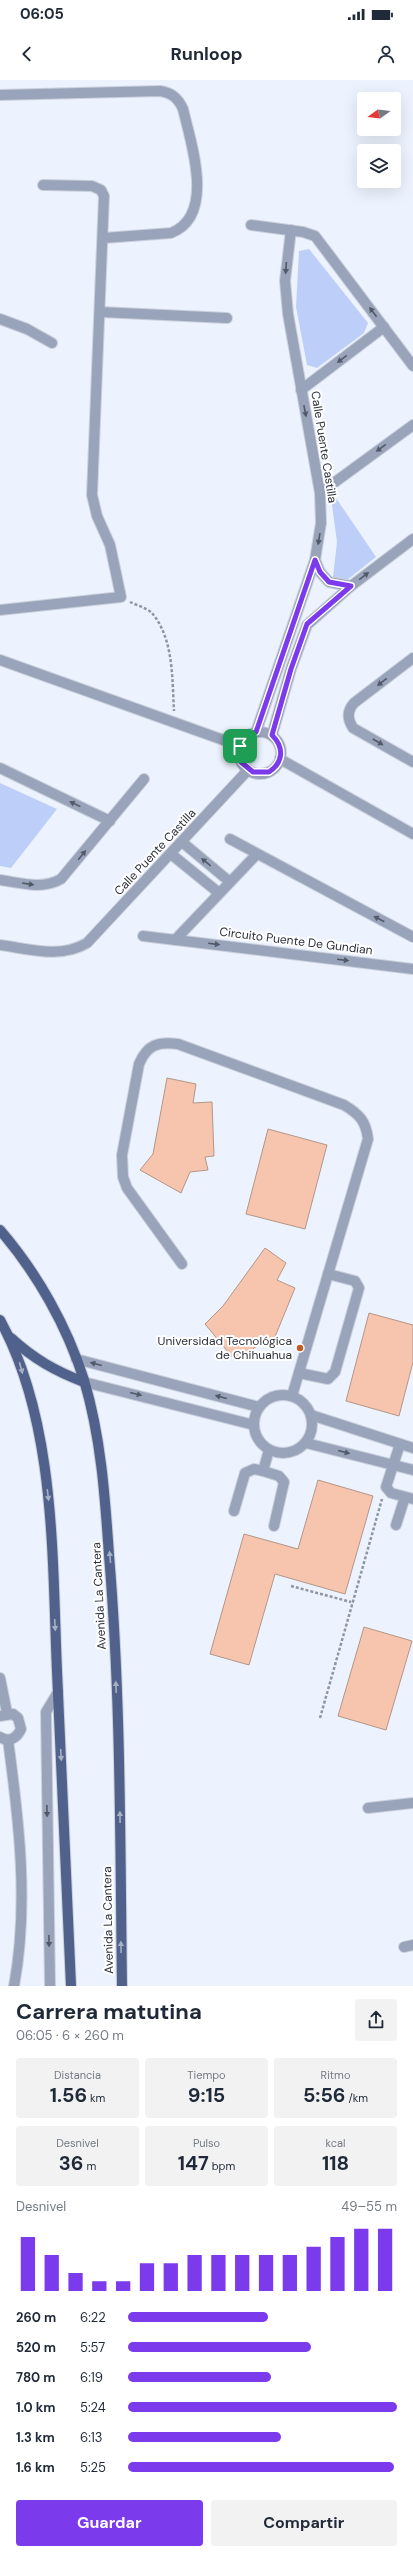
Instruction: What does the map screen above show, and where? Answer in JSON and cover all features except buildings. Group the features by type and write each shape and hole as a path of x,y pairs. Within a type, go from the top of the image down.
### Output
{"main road":[{"name":"Avenida La Cantera","path":"0,1230 35,1278 59,1320 76,1359 84,1382 102,1466 114,1610 122,1986"},
{"path":"0,1320 8,1335 19,1364 38,1430 50,1511 71,1986"},
{"path":"8,1335 40,1362 57,1372 84,1382"}],"street":[{"path":"0,95 160,91 174,95 183,109 197,177 194,206 188,220 178,230 170,233 104,238"},
{"path":"0,610 121,597 110,546 97,516 92,495 101,312 104,202 101,190 92,186 43,185"},
{"path":"251,225 309,233 320,241 413,366"},
{"name":"Calle Puente Castilla","path":"256,732 315,560 321,523 320,492 286,298 286,265 291,230"},
{"path":"101,312 227,318"},
{"path":"0,319 27,329 52,343"},
{"path":"301,390 384,327"},
{"path":"320,492 413,425"},
{"path":"272,735 291,669 304,632 312,618 413,539"},
{"path":"315,560 320,572 329,582 351,586"},
{"path":"413,658 354,703 348,713 353,728 413,762"},
{"path":"0,660 240,746"},
{"path":"278,665 291,669"},
{"path":"256,732 272,735 281,749 280,760 274,769 264,773 248,770 241,762 240,746 246,736 256,732"},
{"path":"280,760 413,834"},
{"path":"0,768 110,821"},
{"name":"Calle Puente Castilla","path":"0,945 55,953 78,949 96,935 248,770"},
{"path":"0,880 38,886 55,883 67,873 144,778"},
{"path":"230,839 413,937"},
{"path":"182,842 230,882"},
{"path":"171,854 220,893"},
{"path":"176,940 257,854"},
{"name":"Circuito Puente De Gundian","path":"143,936 413,969"},
{"path":"182,1264 127,1188 121,1165 139,1064 143,1054 159,1043 178,1044 344,1105 358,1113 364,1120 368,1138 292,1396"},
{"path":"299,1373 328,1379 335,1372 359,1288 355,1281 328,1274"},
{"path":"76,1359 259,1407"},
{"path":"84,1382 254,1425"},
{"path":"274,1396 292,1396 307,1407 311,1415 312,1429 306,1443 289,1453 269,1450 256,1435 254,1425 259,1407 274,1396"},
{"path":"311,1415 413,1448"},
{"path":"306,1443 413,1470"},
{"path":"396,1525 409,1498 391,1493 386,1487 400,1444"},
{"path":"263,1471 269,1450"},
{"path":"234,1511 245,1473 254,1469 280,1476 284,1482 274,1526"},
{"path":"0,1678 3,1714 18,1718 21,1729 14,1738 4,1738 17,1808 21,1887 21,1930 14,1986"},
{"path":"50,1986 46,1712 58,1692"},
{"path":"368,1808 413,1803"}],"path":[{"path":"121,597 151,613 166,640 172,668 174,722"},
{"path":"320,1718 351,1602 386,1487"},
{"path":"291,1586 351,1602"}],"shaded area":[{"path":"309,249 368,323 364,333 317,368 307,365 296,307 299,251"},
{"path":"336,498 376,557 347,580 333,577 337,542 332,505"},
{"path":"0,783 57,809 11,868 0,866"}],"place":[{"name":"Universidad Tecnológica de Chihuahua","path":"300,1348"}],"route":[{"path":"315,560 324,579 336,585 351,586 312,618 307,624 291,669 272,735 279,743 281,749 278,764 269,772 259,774 248,770 241,762 239,756 240,746 246,736 256,732 315,560"}]}
